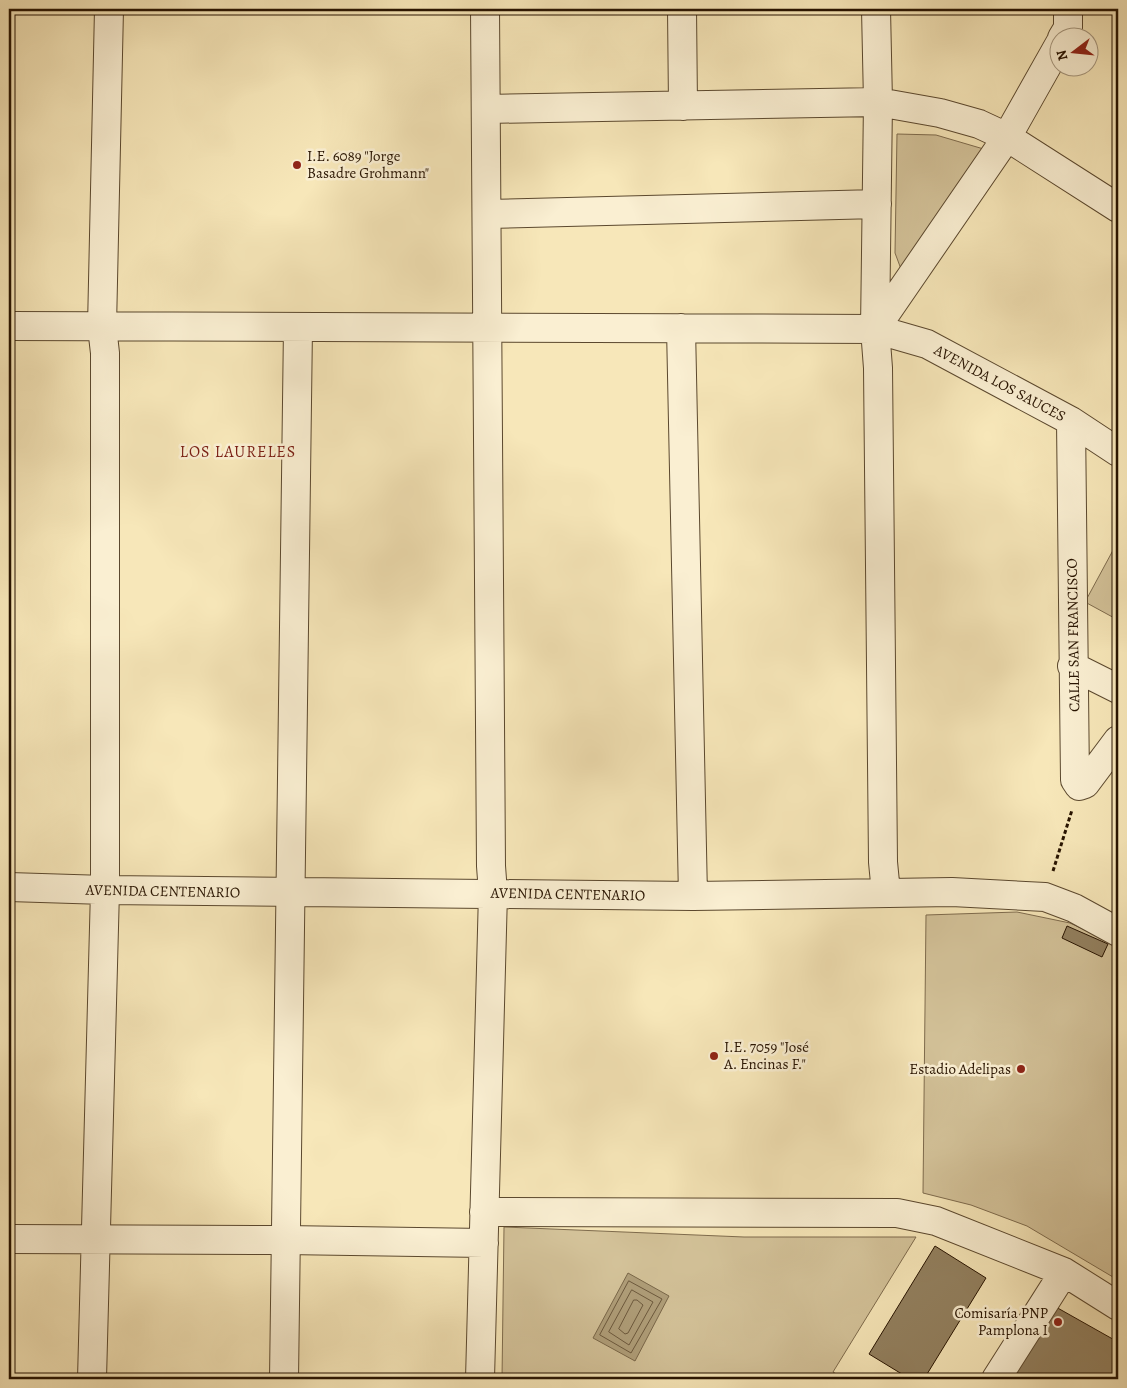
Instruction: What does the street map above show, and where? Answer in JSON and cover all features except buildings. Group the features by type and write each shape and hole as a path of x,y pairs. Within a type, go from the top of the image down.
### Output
{"street":[{"path":"92,1379 105,890 105,353 102,327 109,9"},
{"path":"480,1379 493,893 491,866 487,109 484,9"},
{"path":"682,9 683,106"},
{"path":"876,9 878,102 875,329 878,368 883,862 886,893"},
{"path":"875,329 1007,137 1068,25"},
{"path":"487,109 878,102 940,113 979,124 1007,137 1118,208"},
{"path":"488,214 877,204"},
{"name":"AVENIDA LOS SAUCES","path":"9,326 875,329 927,344 1071,421 1118,452"},
{"path":"284,1379 298,327"},
{"path":"681,328 693,896"},
{"name":"CALLE SAN FRANCISCO","path":"1071,421 1072,666 1075,780 1079,786"},
{"path":"1072,666 1118,689"},
{"path":"1079,786 1086,784 1118,740"},
{"name":"AVENIDA CENTENARIO","path":"9,887 105,890 693,896 952,892 1045,897 1074,908 1118,932"},
{"path":"484,1212 897,1213 936,1221 1064,1272 1118,1306"},
{"path":"9,1240 95,1238 484,1243"},
{"path":"996,1379 1064,1272"}],"path":[{"path":"1045,897 1079,786"}],"shaded area":[{"path":"897,134 936,135 987,150 901,269 895,253"},
{"path":"1118,541 1118,620 1085,602"},
{"name":"Estadio Adelipas","path":"1017,912 1070,923 1118,945 1118,1280 1027,1226 971,1205 923,1193 926,915"},
{"path":"504,1227 744,1237 916,1237 833,1372 845,1379 502,1379"}],"water":[{"path":"628,1273 669,1296 635,1361 593,1338"}],"place":[{"name":"I.E. 6089 \"Jorge Basadre Grohmann\"","path":"297,165"},
{"name":"I.E. 7059 \"José A. Encinas F.\"","path":"714,1056"},
{"name":"Estadio Adelipas","path":"1021,1069"},
{"name":"Comisaría PNP Pamplona I","path":"1058,1322"}],"district":[{"name":"LOS LAURELES","path":"238,452"}]}
